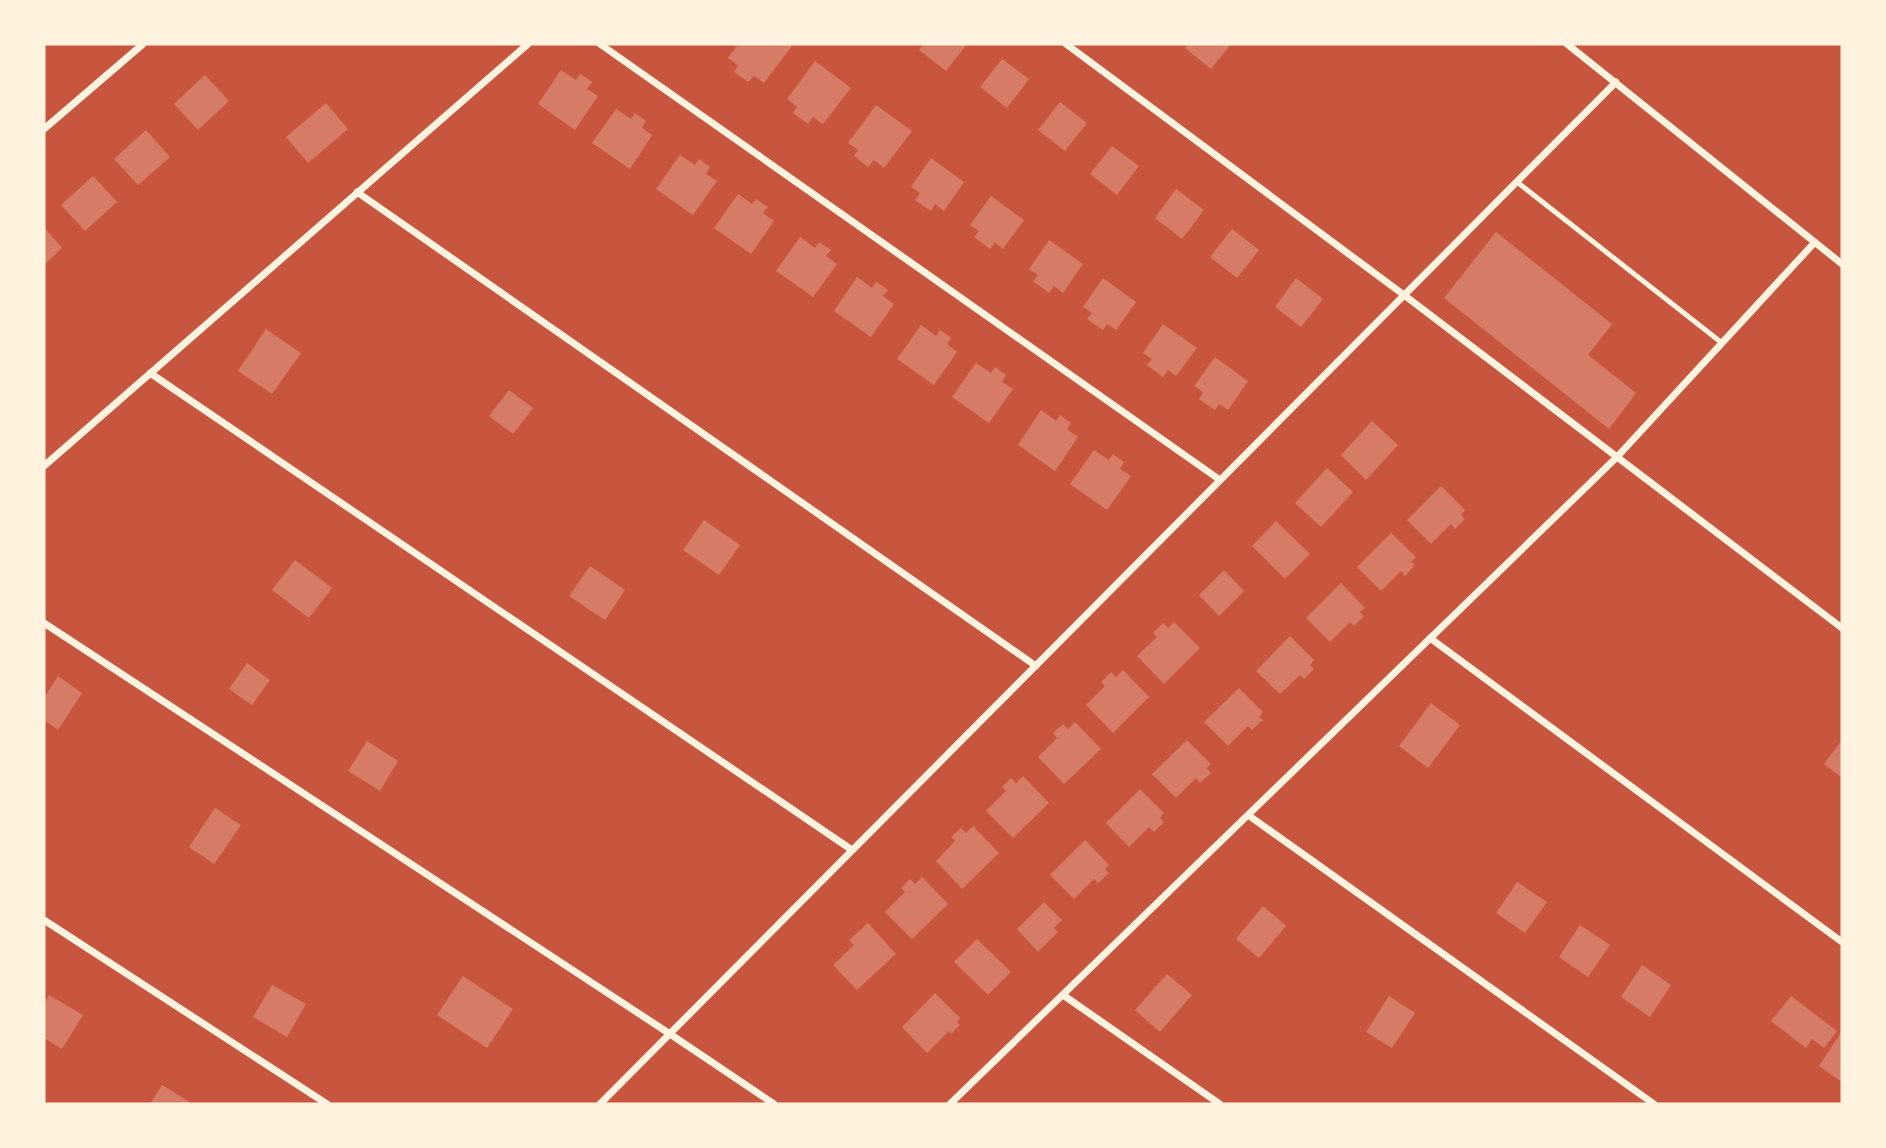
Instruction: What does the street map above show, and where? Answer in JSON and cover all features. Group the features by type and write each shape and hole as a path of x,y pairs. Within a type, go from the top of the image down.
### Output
{"street":[{"path":"44,129 143,44"},
{"path":"44,466 528,44"},
{"path":"600,44 1220,480"},
{"path":"1066,44 1404,295 1842,628"},
{"path":"1567,44 1842,264"},
{"path":"600,1104 1616,82"},
{"path":"357,192 1035,666"},
{"path":"950,1104 1617,457 1815,242"},
{"path":"150,373 852,850"},
{"path":"44,623 774,1104"},
{"path":"1430,638 1842,942"},
{"path":"1248,815 1654,1104"},
{"path":"44,920 327,1104"},
{"path":"1063,995 1220,1104"}],"lane":[{"path":"1517,182 1722,343"}],"building":[{"path":"738,44 792,46 764,83 754,76 748,82 734,72 738,65 728,58"},
{"path":"924,44 967,44 946,71 919,50"},
{"path":"1188,44 1231,44 1211,69 1185,48"},
{"path":"1002,59 1029,79 1007,108 980,87"},
{"path":"815,61 851,88 823,124 813,117 808,124 793,113 797,107 787,99"},
{"path":"561,70 576,80 580,74 592,82 587,89 598,96 575,130 538,104"},
{"path":"205,75 229,101 198,130 174,104"},
{"path":"1060,102 1087,123 1065,151 1038,130"},
{"path":"326,103 348,129 308,163 286,137"},
{"path":"876,105 912,131 884,168 874,160 868,167 854,156 858,150 848,143"},
{"path":"616,109 631,119 635,113 646,121 642,128 652,135 630,169 592,143"},
{"path":"146,130 170,157 138,185 114,159"},
{"path":"1112,146 1139,166 1117,195 1090,174"},
{"path":"680,155 695,165 699,159 710,167 706,174 717,181 693,215 656,189"},
{"path":"931,158 964,182 944,211 935,204 931,211 915,200 920,193 911,187"},
{"path":"93,176 117,202 85,231 61,205"},
{"path":"1176,189 1204,210 1182,239 1155,218"},
{"path":"738,194 752,204 756,199 768,207 763,213 774,221 751,254 714,228"},
{"path":"991,196 1024,220 1003,249 995,242 990,249 974,237 979,231 970,225"},
{"path":"44,227 62,248 44,265"},
{"path":"1232,229 1259,250 1237,278 1210,257"},
{"path":"1496,232 1612,324 1588,355 1636,393 1609,429 1444,298"},
{"path":"800,237 815,248 819,242 831,250 826,256 837,264 813,297 776,271"},
{"path":"1049,240 1083,264 1063,293 1054,286 1049,293 1033,281 1038,275 1029,269"},
{"path":"857,277 872,288 876,282 888,290 883,296 894,304 871,337 834,311"},
{"path":"1103,278 1136,302 1116,330 1107,324 1103,330 1087,319 1092,313 1083,307"},
{"path":"1296,278 1323,299 1301,327 1275,307"},
{"path":"1163,324 1197,348 1176,376 1168,370 1163,377 1147,365 1152,359 1143,353"},
{"path":"921,325 936,336 940,330 951,338 947,344 957,352 934,385 897,359"},
{"path":"266,329 301,353 272,394 238,371"},
{"path":"1215,357 1248,381 1228,410 1219,404 1215,410 1199,399 1203,392 1194,386"},
{"path":"976,363 991,373 995,367 1006,375 1002,382 1013,389 989,423 952,397"},
{"path":"509,390 533,408 513,434 489,416"},
{"path":"1041,410 1056,421 1060,415 1071,423 1067,429 1078,437 1055,471 1018,445"},
{"path":"1372,421 1398,445 1366,480 1341,455"},
{"path":"1094,450 1109,460 1113,454 1124,462 1120,469 1131,476 1107,510 1070,484"},
{"path":"1327,468 1353,492 1321,527 1295,503"},
{"path":"1441,486 1465,510 1461,515 1465,519 1455,529 1451,524 1431,544 1407,520"},
{"path":"704,520 740,545 719,575 683,550"},
{"path":"1276,521 1310,554 1285,579 1252,546"},
{"path":"1391,533 1416,557 1411,562 1415,565 1405,576 1401,571 1381,591 1357,567"},
{"path":"295,560 332,588 309,618 272,590"},
{"path":"590,566 625,590 605,620 569,596"},
{"path":"1224,570 1244,591 1219,616 1199,595"},
{"path":"1341,583 1365,608 1360,612 1364,616 1354,626 1350,622 1330,642 1306,618"},
{"path":"1174,622 1200,648 1164,684 1137,656 1157,637 1153,633 1163,623 1168,628"},
{"path":"1290,636 1314,660 1310,665 1314,669 1304,679 1300,675 1280,694 1256,671"},
{"path":"247,663 270,680 252,705 229,689"},
{"path":"1123,670 1149,697 1113,733 1086,705 1105,686 1101,682 1111,672 1116,677"},
{"path":"58,676 82,693 58,730 44,720 44,698"},
{"path":"1239,688 1263,712 1259,717 1263,720 1252,730 1248,726 1228,746 1204,722"},
{"path":"1431,703 1460,725 1428,768 1399,746"},
{"path":"1075,722 1101,749 1064,784 1038,757 1057,738 1053,733 1063,724 1068,729"},
{"path":"1187,740 1211,764 1207,768 1211,773 1200,783 1196,778 1176,798 1152,774"},
{"path":"1842,740 1842,778 1824,764"},
{"path":"367,741 398,761 380,791 348,771"},
{"path":"1023,776 1049,803 1013,838 986,811 1006,791 1002,787 1011,778 1016,783"},
{"path":"1140,789 1164,813 1160,818 1164,822 1154,832 1149,827 1129,847 1106,823"},
{"path":"215,808 241,825 214,864 189,847"},
{"path":"973,826 999,853 962,889 936,861 955,841 951,837 961,828 966,833"},
{"path":"1085,840 1109,865 1105,869 1109,873 1098,883 1094,879 1074,899 1050,875"},
{"path":"922,877 948,904 912,939 885,912 905,892 901,888 910,879 915,884"},
{"path":"1517,882 1547,902 1525,933 1496,913"},
{"path":"1044,902 1062,920 1054,928 1058,932 1038,952 1017,929"},
{"path":"1263,906 1286,926 1259,958 1236,939"},
{"path":"868,923 896,954 857,990 833,965 854,945 849,940"},
{"path":"1580,925 1610,945 1588,977 1559,957"},
{"path":"977,939 1011,972 988,995 954,962"},
{"path":"1642,965 1671,985 1650,1017 1621,997"},
{"path":"1167,974 1192,995 1160,1032 1135,1010"},
{"path":"463,976 513,1009 487,1048 437,1015"},
{"path":"272,985 306,1004 287,1037 253,1017"},
{"path":"935,993 960,1018 957,1022 960,1025 951,1034 949,1031 927,1053 902,1027"},
{"path":"49,995 83,1015 62,1049 44,1038 44,1005"},
{"path":"1389,996 1415,1013 1392,1048 1366,1032"},
{"path":"1791,996 1837,1031 1824,1048 1812,1039 1806,1048 1771,1021"},
{"path":"1842,1031 1842,1082 1819,1066"},
{"path":"162,1085 193,1104 150,1104"}]}
